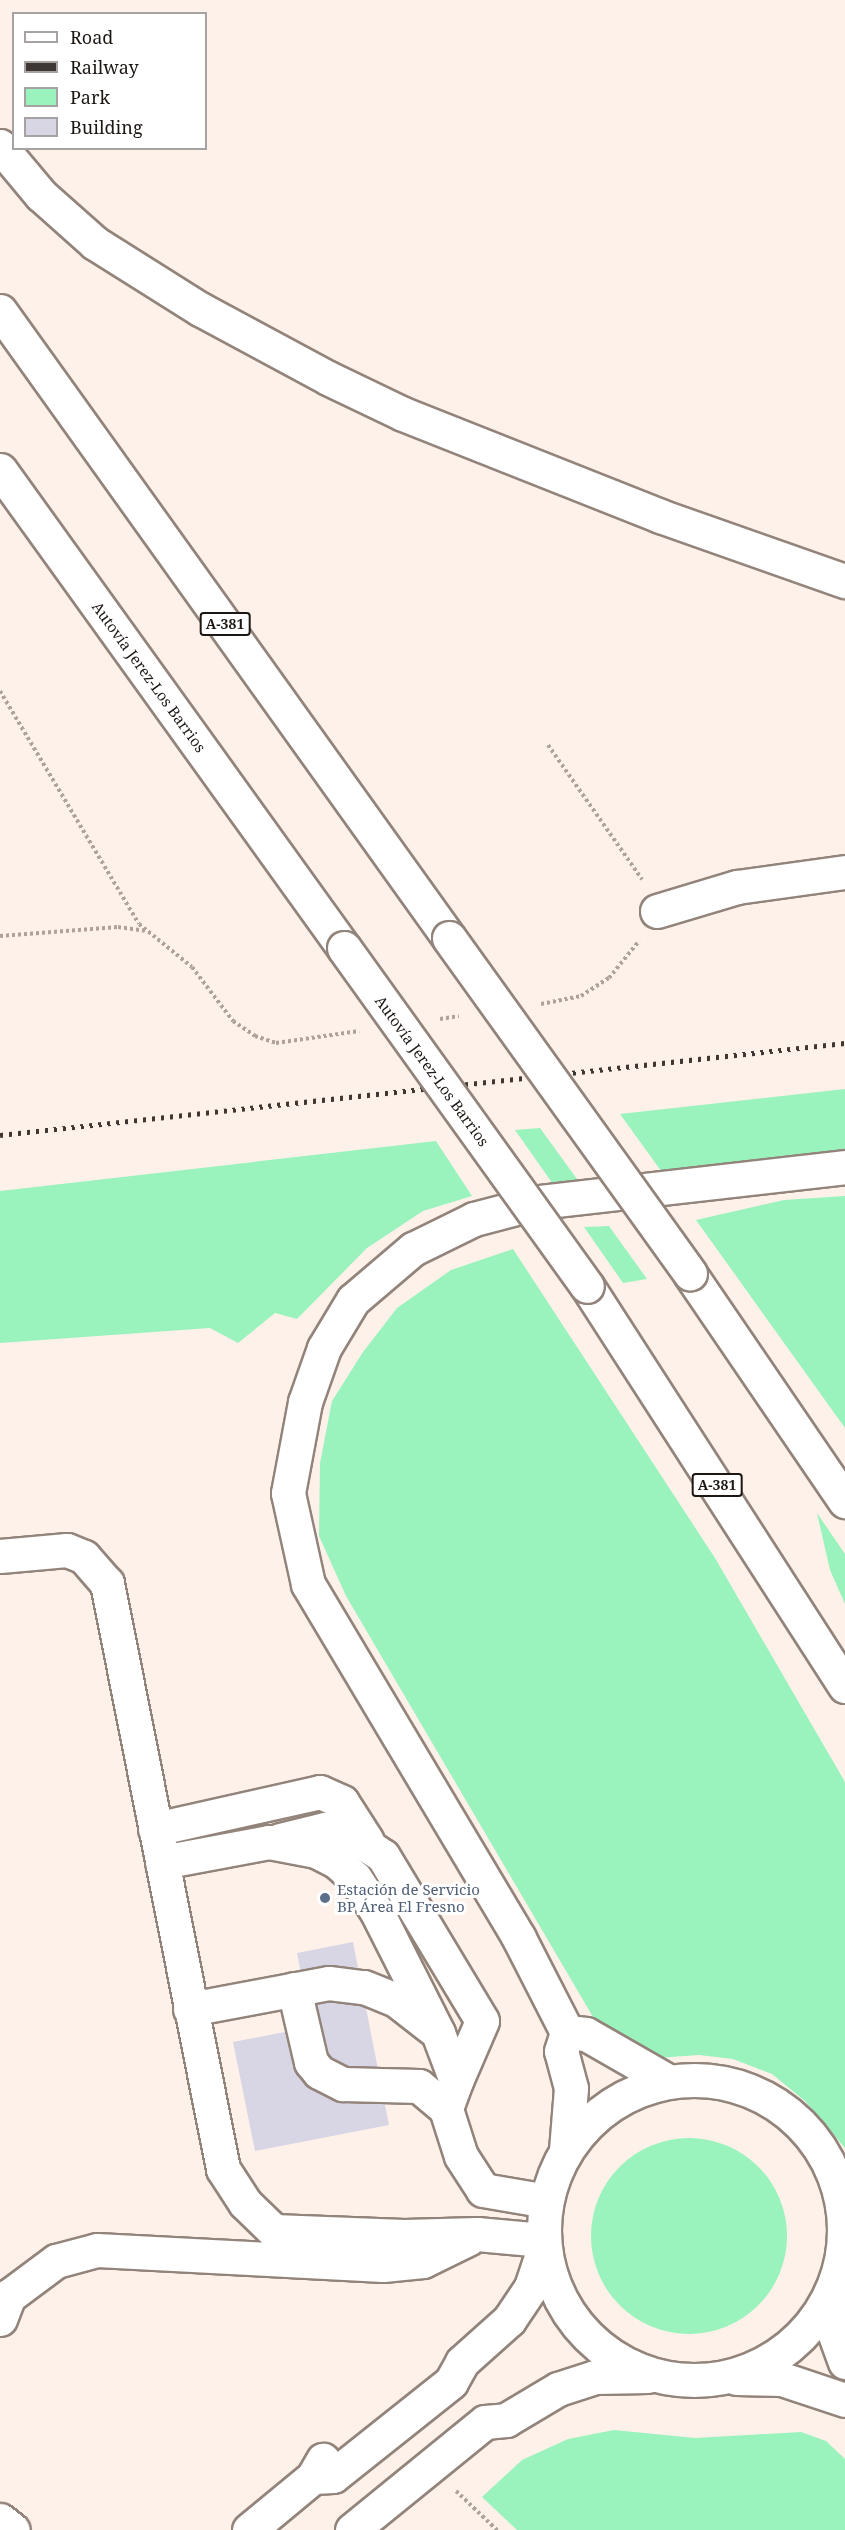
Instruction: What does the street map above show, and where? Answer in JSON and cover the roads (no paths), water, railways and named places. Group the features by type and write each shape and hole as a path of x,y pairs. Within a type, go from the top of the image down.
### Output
{"main road":[{"path":"0,146 40,195 95,243 200,309 328,378 403,414 639,507 845,581"},
{"name":"A-381","path":"0,311 690,1274 845,1501"},
{"name":"Autovía Jerez-Los Barrios","path":"0,470 587,1286 845,1686"},
{"path":"657,911 737,887 845,872"},
{"path":"566,2150 571,2088 561,2051 567,2032 519,1938 308,1584 288,1493 305,1402 324,1348 353,1300 413,1249 474,1219 539,1202 845,1167"},
{"path":"0,1556 68,1550 84,1557 107,1583 223,2169 245,2203 274,2231 404,2236 477,2234 543,2244"},
{"path":"155,1829 320,1792 342,1802 367,1841 410,1894 482,2020 451,2095"},
{"path":"162,1862 325,1829 367,1841"},
{"path":"269,1842 316,1851 336,1861 355,1878 438,2033 451,2095 460,2156 483,2190 541,2194"},
{"path":"190,2009 329,1983 364,1987 396,2000 438,2033"},
{"path":"294,1989 311,2062 319,2072 343,2084 419,2086 451,2095"},
{"path":"567,2032 585,2034 668,2081"},
{"path":"0,2319 9,2296 56,2261 97,2250 383,2265 423,2261 477,2234 541,2194 566,2150 609,2105 668,2081 699,2079 760,2095 810,2134 839,2189 844,2241 835,2282 834,2332 845,2362"},
{"path":"541,2194 543,2244 560,2300 578,2326 627,2365 657,2376"},
{"path":"249,2530 313,2477 322,2460 430,2376 462,2362 509,2320 531,2287 543,2244"},
{"path":"719,2378 750,2370 802,2335 835,2282"},
{"path":"352,2530 352,2525 485,2422 506,2420 558,2389 596,2377 782,2379 845,2400"},
{"path":"382,2530 497,2438 506,2420"}],"railway":[{"path":"0,1135 845,1043"}],"place":[{"name":"Estación de Servicio BP Área El Fresno","path":"325,1898"}]}
